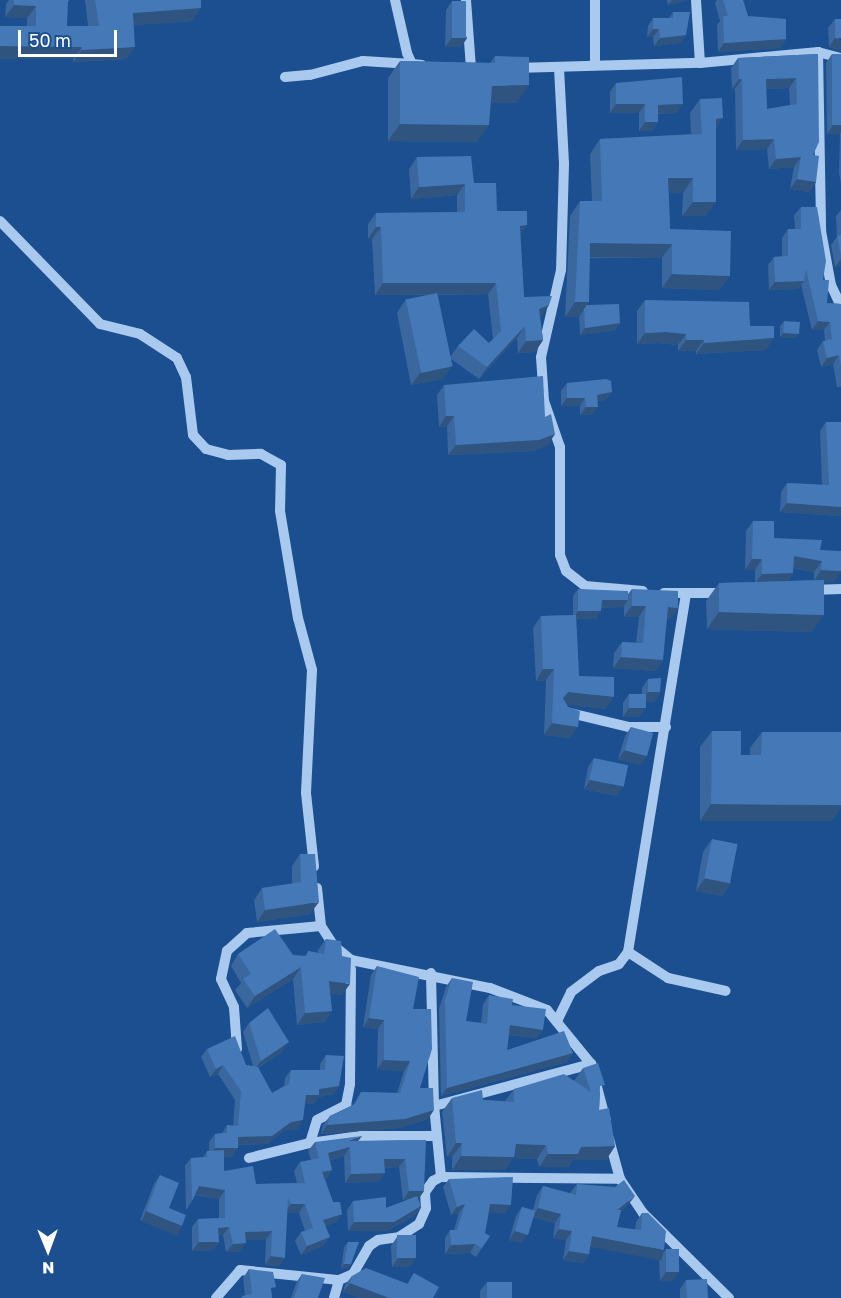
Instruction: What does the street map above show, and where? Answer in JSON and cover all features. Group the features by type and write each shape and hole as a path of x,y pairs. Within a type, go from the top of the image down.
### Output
{"street":[{"path":"395,0 398,26 412,64"},
{"path":"455,68 477,68 466,0"},
{"path":"594,65 595,0"},
{"path":"696,0 699,63"},
{"path":"818,52 821,231 831,285 841,306"},
{"path":"504,68 699,63 818,52 841,58"},
{"path":"285,77 310,75 363,61 436,66"},
{"path":"559,68 564,164 561,259 541,357 544,401 561,466 560,555 566,571 585,586 686,594 733,592"},
{"path":"0,221 100,324 140,334 177,358 186,377 193,435 206,449 228,455 261,454 281,465 280,511 291,582 312,670 306,793 321,926 334,946 351,960 431,973 528,1001 558,1019 591,1064 601,1089 620,1179 643,1213 729,1298"},
{"path":"793,590 841,588"},
{"path":"558,1019 571,992 599,971 619,964 628,952 686,594"},
{"path":"562,711 629,727 666,726"},
{"path":"243,1061 236,1041 234,1007 221,979 227,951 247,933 321,926"},
{"path":"628,952 668,978 726,992"},
{"path":"310,1143 317,1120 343,1109 348,1094 351,960"},
{"path":"431,973 434,1106 441,1177"},
{"path":"434,1106 591,1064"},
{"path":"249,1158 310,1143 361,1136 436,1136"},
{"path":"216,1298 240,1270 339,1280 353,1274 375,1241 399,1237 419,1224 426,1208 425,1192 433,1181 441,1177 620,1179"},
{"path":"334,1298 339,1280"}],"building":[{"path":"14,0 68,0 67,26 99,26 95,0 201,0 201,8 133,13 135,47 82,50 82,47 0,46 0,26 36,26 36,6 14,5"},
{"path":"723,0 743,0 748,16 786,19 786,39 724,43 723,16 728,16"},
{"path":"452,1 466,1 466,38 452,38"},
{"path":"673,12 690,12 686,35 660,38 659,29 653,29 653,18 673,18"},
{"path":"835,19 841,19 841,38 835,38"},
{"path":"818,54 819,142 813,155 819,156 816,182 797,179 801,157 776,159 774,139 743,140 742,79 739,79 738,58","holes":["796,78 797,104 767,109 766,79"]},
{"path":"832,54 841,54 841,125 832,125"},
{"path":"495,56 529,57 529,85 492,86 489,125 400,124 400,61 495,63"},
{"path":"682,77 683,104 658,105 658,122 645,122 645,104 616,104 616,83"},
{"path":"722,98 723,118 716,119 716,202 693,202 693,178 668,178 670,229 731,231 730,276 672,274 672,244 590,243 589,302 575,302 580,201 602,201 600,139 702,134 700,99"},
{"path":"471,156 474,183 496,183 497,211 527,211 527,225 520,226 524,297 552,296 549,305 539,309 543,340 526,341 525,326 487,367 458,346 474,329 489,343 501,331 496,283 383,283 381,227 376,227 376,213 465,212 465,184 419,187 417,157"},
{"path":"801,207 817,207 826,261 823,280 829,280 827,303 841,304 841,366 839,355 827,358 823,341 832,339 830,322 818,321 806,269 804,281 775,282 774,257 788,256 788,229 801,229"},
{"path":"841,235 841,255 837,236"},
{"path":"437,293 453,366 421,373 406,300"},
{"path":"645,300 749,302 750,326 774,326 774,338 704,343 704,340 686,340 686,334 645,333"},
{"path":"619,304 620,323 585,328 584,309 587,305"},
{"path":"784,321 800,322 799,334 783,333"},
{"path":"543,376 545,417 551,414 555,434 539,440 456,445 454,416 446,416 444,385"},
{"path":"606,379 611,381 612,392 597,395 598,407 586,407 585,398 567,398 567,383"},
{"path":"826,422 841,422 841,507 787,503 787,483 829,485"},
{"path":"753,521 774,521 774,538 822,540 820,550 841,551 841,571 821,570 822,561 794,556 793,573 762,574 762,559 752,559"},
{"path":"824,580 824,615 719,612 719,583"},
{"path":"578,589 628,591 628,600 602,600 601,611 578,611"},
{"path":"632,589 678,591 678,608 668,607 663,660 621,657 622,642 643,643 646,606 632,606"},
{"path":"576,615 579,676 614,677 614,697 568,692 563,698 568,707 580,711 578,727 552,723 554,669 543,669 541,616"},
{"path":"661,678 660,692 648,692 648,679"},
{"path":"629,694 646,694 646,708 629,708"},
{"path":"631,727 653,733 647,756 625,750"},
{"path":"712,731 741,731 741,755 761,755 762,732 841,732 841,805 711,804"},
{"path":"594,758 628,765 624,787 589,780"},
{"path":"712,839 738,844 730,883 704,878"},
{"path":"300,854 315,854 319,902 265,910 262,888 301,882"},
{"path":"275,929 293,955 307,956 308,951 324,954 326,939 341,941 342,956 351,958 350,984 329,981 332,1011 305,1013 301,967 255,996 243,979 251,974 238,954"},
{"path":"377,966 419,977 413,1009 431,1009 432,1049 420,1088 433,1088 434,1110 405,1119 327,1125 330,1116 355,1104 361,1092 400,1093 410,1061 384,1060 384,1020 369,1018"},
{"path":"452,978 473,982 466,1021 487,1024 489,995 513,999 512,1005 546,1009 543,1030 510,1025 507,1050 564,1031 573,1053 447,1088 445,1000"},
{"path":"268,1008 289,1042 261,1061 249,1023"},
{"path":"235,1036 246,1065 258,1067 272,1093 289,1084 291,1070 325,1070 326,1055 344,1056 339,1086 319,1089 319,1095 306,1095 303,1120 291,1122 272,1136 238,1137 238,1148 215,1148 215,1134 227,1133 227,1125 238,1126 241,1091 223,1065 216,1069 207,1049"},
{"path":"598,1063 605,1085 600,1086 599,1110 609,1108 615,1146 581,1147 578,1154 548,1154 546,1145 516,1144 514,1157 461,1156 462,1143 456,1143 452,1098 482,1090 483,1100 514,1102 514,1089 564,1074 591,1092 583,1068"},
{"path":"362,1136 347,1141 426,1140 424,1191 409,1191 405,1159 384,1159 385,1173 351,1174 350,1147 328,1153 332,1170 322,1172 333,1202 340,1202 342,1214 323,1220 330,1237 307,1246 301,1232 313,1228 305,1204 291,1204 288,1198 285,1258 271,1256 272,1231 245,1232 246,1243 233,1244 229,1227 218,1228 219,1242 199,1242 198,1219 225,1218 225,1190 199,1186 192,1201 191,1158 207,1157 207,1151 224,1150 224,1171 253,1166 256,1184 305,1183 300,1162 319,1158 315,1142"},
{"path":"160,1175 179,1183 169,1208 186,1215 182,1226 146,1211"},
{"path":"513,1177 511,1205 490,1204 485,1233 490,1236 482,1248 475,1244 451,1245 450,1230 457,1230 465,1204 457,1207 449,1179"},
{"path":"624,1180 635,1196 617,1210 621,1210 617,1227 641,1230 642,1213 648,1213 666,1231 664,1250 592,1236 589,1254 569,1251 572,1231 559,1229 561,1214 538,1208 543,1186 576,1195 577,1184 615,1187"},
{"path":"417,1196 421,1206 394,1222 354,1222 353,1201 386,1197 386,1208"},
{"path":"522,1207 535,1211 528,1235 515,1231"},
{"path":"397,1235 416,1235 416,1258 397,1258"},
{"path":"348,1242 359,1242 351,1264 344,1264"},
{"path":"666,1249 679,1249 679,1272 666,1272"},
{"path":"366,1268 408,1284 414,1273 439,1287 433,1298 389,1298 350,1283 352,1276"},
{"path":"249,1269 273,1272 276,1287 271,1288 272,1298 243,1298 242,1296 252,1294"},
{"path":"302,1274 325,1278 318,1298 294,1298"},
{"path":"707,1279 708,1298 687,1298 686,1280"},
{"path":"487,1282 512,1282 512,1298 487,1298"}]}
